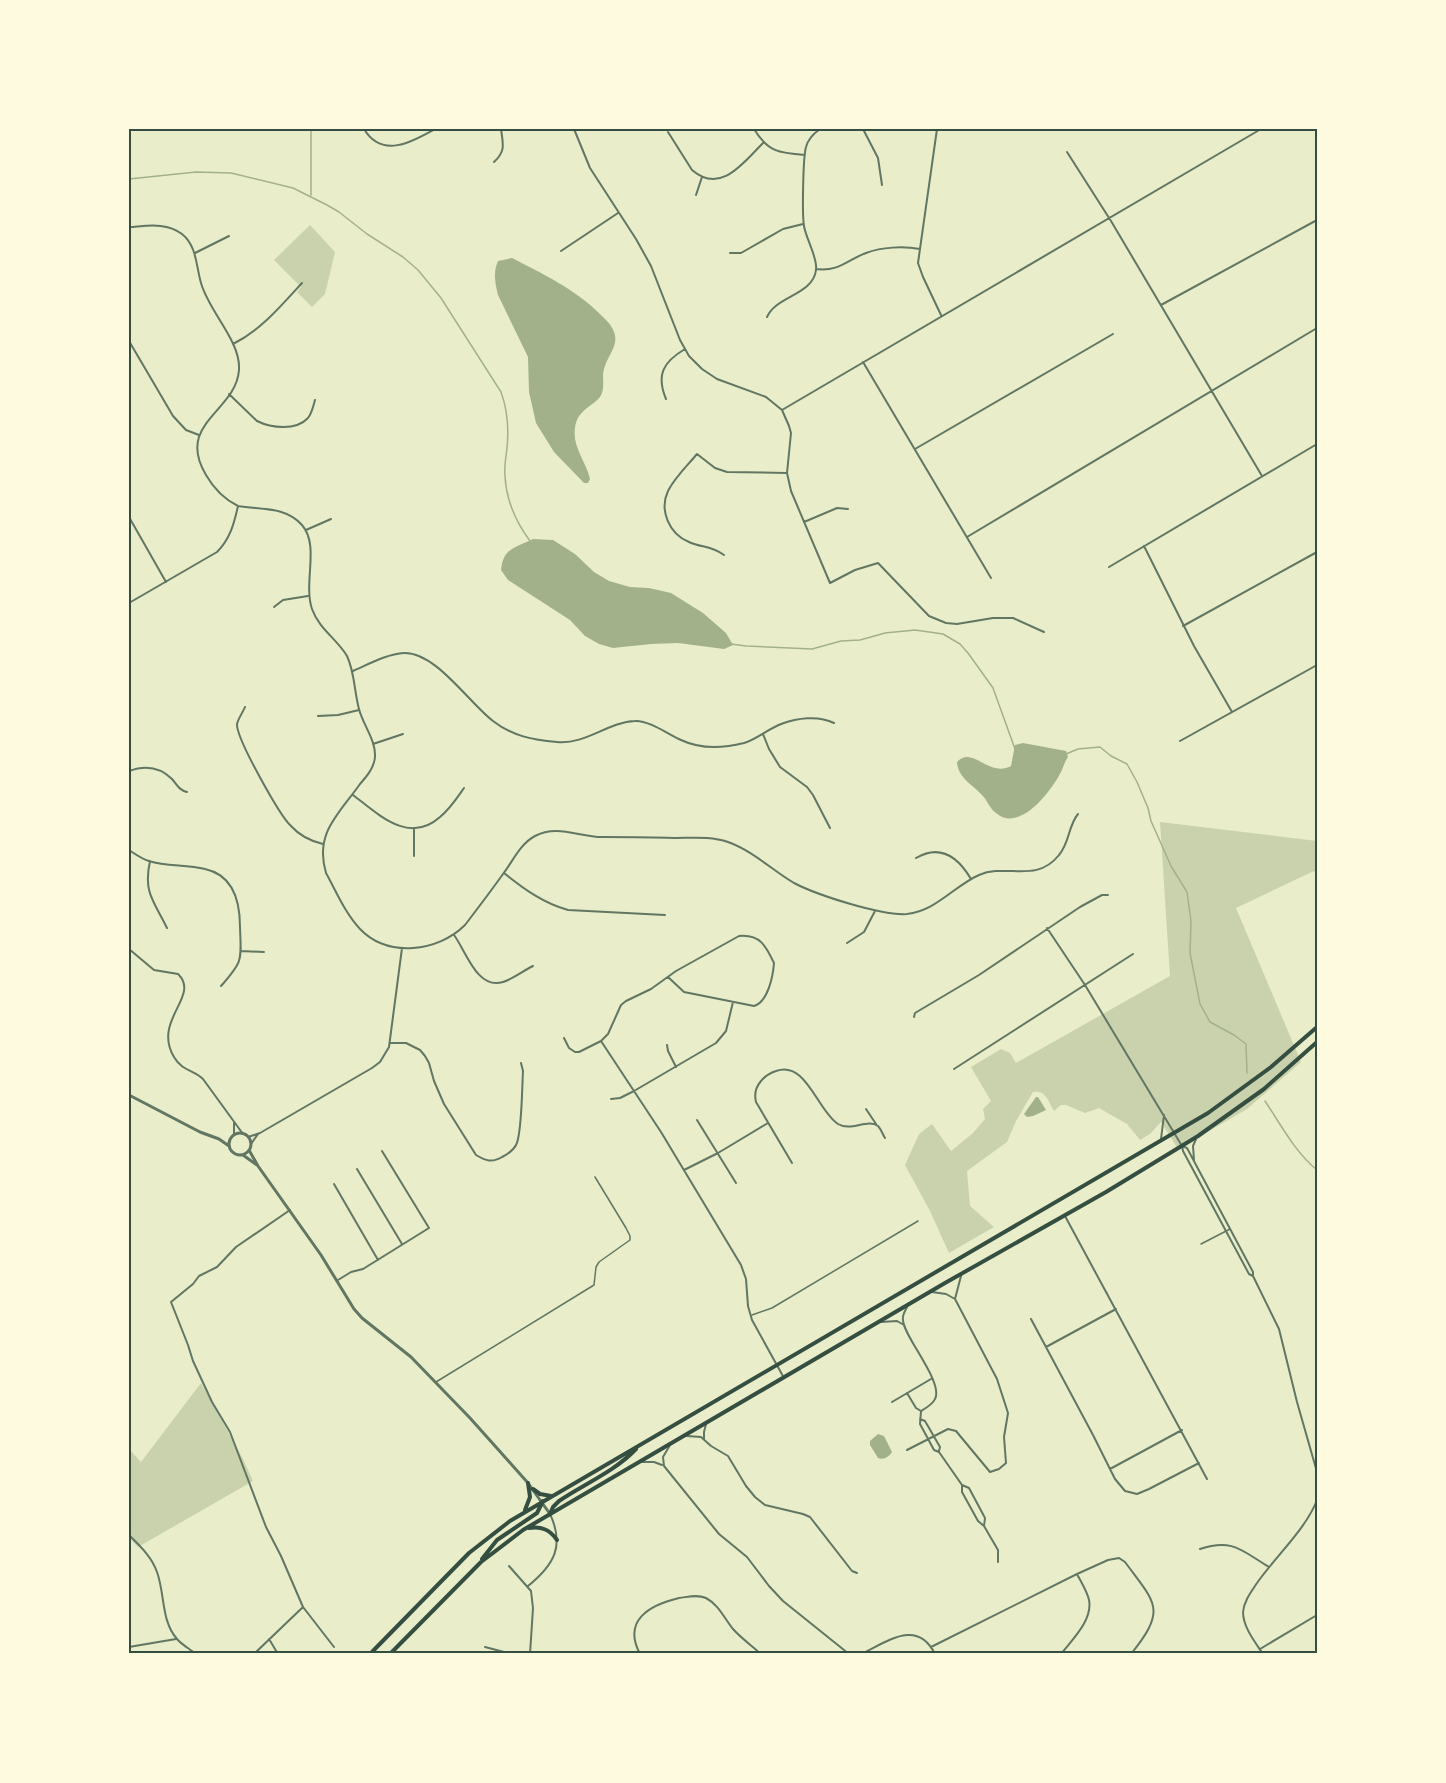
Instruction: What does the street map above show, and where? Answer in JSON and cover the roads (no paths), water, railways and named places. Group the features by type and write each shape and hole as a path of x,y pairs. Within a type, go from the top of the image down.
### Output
{"main road":[{"path":"370,1654 469,1553 495,1531 522,1513 1208,1113 1247,1086 1317,1028"},
{"path":"390,1654 481,1562 523,1530 1182,1146 1264,1089 1317,1042"},
{"path":"550,1514 559,1502 617,1465 638,1446"},
{"path":"522,1513 530,1497 528,1483"},
{"path":"533,1490 552,1496"},
{"path":"481,1562 497,1540 537,1512 543,1501"},
{"path":"523,1530 535,1527 545,1529 557,1540"}],"street":[{"path":"364,129 376,141 389,145 411,142 435,129"},
{"path":"494,162 501,156 503,149 501,129"},
{"path":"574,129 590,168 651,266 685,349 695,363 727,384 766,397 782,410 791,433 787,473 790,491 830,583 855,570 878,563 929,616 957,624 1006,617 1022,621 1044,632"},
{"path":"754,129 764,143 779,152 805,155"},
{"path":"767,317 775,306 807,286 814,277 816,269 803,224 805,155 809,140 820,129"},
{"path":"863,129 878,158 882,185"},
{"path":"937,129 919,266 941,316"},
{"path":"782,410 1261,129"},
{"path":"668,132 692,170 702,177 719,179 729,176 764,143"},
{"path":"1067,152 1262,476"},
{"path":"696,195 702,177"},
{"path":"561,250 618,213"},
{"path":"1161,305 1317,220"},
{"path":"730,253 741,253 783,229 803,224"},
{"path":"129,227 168,226 184,236 195,253 201,284 208,301 238,358 239,371 236,383 199,435 198,455 203,470 220,494 238,506 280,510 296,519 306,530 310,547 308,596 319,623 343,651 353,670 359,710 375,754 371,770 331,822 323,844 323,856 326,873 352,920 376,941 402,948 422,947 434,945 454,935 465,925 522,847 544,832 561,830 594,837 718,839 739,847 794,883 813,891 875,911 909,914 934,905 982,873 1027,872 1039,870 1048,865 1066,846 1071,825 1078,814"},
{"path":"195,253 229,236"},
{"path":"816,269 835,269 866,253 880,249 920,249"},
{"path":"233,345 263,324 302,284"},
{"path":"967,537 1317,328"},
{"path":"915,449 1113,334"},
{"path":"129,341 173,416 186,430 199,435"},
{"path":"666,399 661,383 663,371 671,358 685,349"},
{"path":"863,362 991,578"},
{"path":"229,394 262,424 280,427 305,421 312,412 315,400"},
{"path":"1109,567 1317,444"},
{"path":"724,555 715,549 686,541 673,530 665,507 672,484 697,453 715,468 727,472 787,473"},
{"path":"129,603 222,548 231,532 238,506"},
{"path":"804,522 837,508 848,509"},
{"path":"129,517 166,582"},
{"path":"306,530 332,519"},
{"path":"1144,546 1183,626 1232,712"},
{"path":"1183,626 1317,552"},
{"path":"273,607 283,600 308,596"},
{"path":"353,670 403,653 420,656 429,660 492,720 521,737 534,740 565,743 588,737 604,729 637,721 660,729 683,741 719,747 743,743 780,724 803,719 826,720 834,723"},
{"path":"1180,741 1317,665"},
{"path":"245,707 237,724 239,735 284,819 305,838 323,844"},
{"path":"318,716 338,715 359,710"},
{"path":"373,744 403,734"},
{"path":"763,734 780,767 807,787 830,828"},
{"path":"129,771 145,767 155,768 171,779 181,790 187,792"},
{"path":"353,795 397,826 414,828 430,824 440,818 464,788"},
{"path":"414,828 414,856"},
{"path":"129,850 150,861 207,869 218,874 230,885 237,897 240,912 241,959 221,986"},
{"path":"916,858 931,851 940,852 961,864 971,879"},
{"path":"150,861 147,876 149,893 167,928"},
{"path":"504,873 533,895 556,907 568,910 665,915"},
{"path":"914,1017 915,1013 980,974 1080,907 1102,895 1108,895"},
{"path":"847,943 864,932 875,911"},
{"path":"1047,928 1085,985 1175,1133 1249,1274 1253,1276"},
{"path":"454,935 477,972 486,981 500,983 533,966"},
{"path":"564,1038 569,1048 575,1052 601,1041 611,1027 621,1005 651,989 676,970 739,936 756,937 768,950 774,963 763,1001 760,1005 754,1006 684,992 668,977"},
{"path":"248,1137 258,1134 372,1068 385,1056 390,1042 402,948"},
{"path":"129,949 154,970 181,976 184,991 170,1022 168,1046 183,1067 204,1079 251,1144"},
{"path":"241,951 264,952"},
{"path":"954,1069 1133,954"},
{"path":"611,1099 620,1098 634,1091 716,1043 723,1036 729,1023 733,1002"},
{"path":"601,1041 684,1170 741,1265 746,1279 750,1316 784,1378"},
{"path":"390,1042 406,1043 420,1050 429,1063 444,1104 476,1155 485,1161 499,1159 516,1147 520,1135 523,1071 521,1064"},
{"path":"667,1045 676,1067"},
{"path":"792,1163 756,1102 755,1095 757,1086 764,1077 781,1069 798,1073 831,1118 839,1125 847,1127 870,1123 877,1126"},
{"path":"129,1095 200,1132 219,1139 236,1155 243,1155 258,1166"},
{"path":"866,1109 885,1138"},
{"path":"1157,1143 1163,1131 1164,1115"},
{"path":"697,1120 736,1183"},
{"path":"229,1146 234,1123"},
{"path":"684,1170 768,1123"},
{"path":"219,1139 243,1134"},
{"path":"243,1155 249,1150 258,1134"},
{"path":"1194,1162 1193,1146 1198,1136"},
{"path":"1182,1146 1187,1149 1254,1272 1253,1276 1279,1329 1317,1472"},
{"path":"249,1150 338,1280 354,1309 411,1357 492,1442 543,1501 555,1527 556,1552 550,1565 528,1586"},
{"path":"338,1280 351,1272 363,1269 429,1228 382,1151"},
{"path":"357,1169 403,1244"},
{"path":"334,1184 378,1260"},
{"path":"290,1210 236,1246 217,1267 199,1276 171,1302 193,1361 212,1402 230,1432 266,1527 303,1607 334,1647"},
{"path":"1065,1216 1208,1479"},
{"path":"955,1299 962,1275"},
{"path":"907,1450 948,1429 956,1431 990,1472 1006,1463 1004,1437 1008,1413 997,1379 955,1299 946,1294 932,1292"},
{"path":"908,1306 902,1318 904,1325 936,1387 935,1399 921,1411 920,1424 934,1450 939,1452 962,1485 969,1488 985,1518 984,1526"},
{"path":"1046,1347 1116,1309"},
{"path":"1031,1318 1110,1469 1125,1491 1137,1494 1199,1463"},
{"path":"879,1322 897,1321 904,1325"},
{"path":"892,1402 931,1379"},
{"path":"907,1393 916,1408 921,1411"},
{"path":"920,1419 925,1421 940,1447 939,1452"},
{"path":"704,1439 707,1422"},
{"path":"1110,1469 1182,1430"},
{"path":"684,1436 704,1439 711,1446 729,1456 741,1479 755,1497 765,1504 810,1517 852,1570 858,1573"},
{"path":"664,1466 663,1455 671,1444"},
{"path":"639,1462 654,1462 664,1466 719,1534 747,1557 783,1601 849,1654"},
{"path":"962,1485 962,1492 978,1521 984,1526 998,1550 998,1562"},
{"path":"1263,1654 1246,1627 1243,1611 1247,1598 1308,1518 1317,1500"},
{"path":"129,1535 144,1549 155,1566 165,1611 177,1639 195,1654"},
{"path":"1200,1549 1220,1544 1240,1548 1269,1567"},
{"path":"932,1647 1077,1574 1108,1560 1119,1558 1125,1562 1153,1604 1153,1619 1150,1628 1131,1654"},
{"path":"509,1566 528,1586 533,1598 530,1654"},
{"path":"1061,1654 1088,1616 1090,1608 1089,1598 1077,1574"},
{"path":"640,1654 636,1646 635,1631 639,1618 645,1611 659,1603 696,1596 714,1603 734,1630 761,1654"},
{"path":"254,1654 303,1607"},
{"path":"1260,1649 1317,1615"},
{"path":"856,1654 908,1634 921,1637 932,1647 935,1654"},
{"path":"129,1647 177,1639"},
{"path":"269,1639 278,1654"},
{"path":"485,1647 521,1654"}],"lane":[{"path":"435,1383 594,1285 596,1267 599,1262 630,1240 626,1228 594,1177"},
{"path":"750,1316 772,1308 918,1221"},
{"path":"1202,1244 1231,1229"}],"waterway":[{"path":"311,129 311,195"},
{"path":"129,179 196,172 231,173 293,188 339,212 418,270 441,298 501,392 508,427 505,469 507,493 516,518 530,541"},
{"path":"731,644 812,649 885,633 915,630 943,634 960,644 993,688 1015,749"},
{"path":"1066,754 1078,749 1100,747 1127,764 1137,782 1171,866 1187,892 1191,921 1190,953 1200,1004 1210,1022 1246,1044 1247,1073"},
{"path":"1265,1101 1295,1147 1317,1170"}]}
